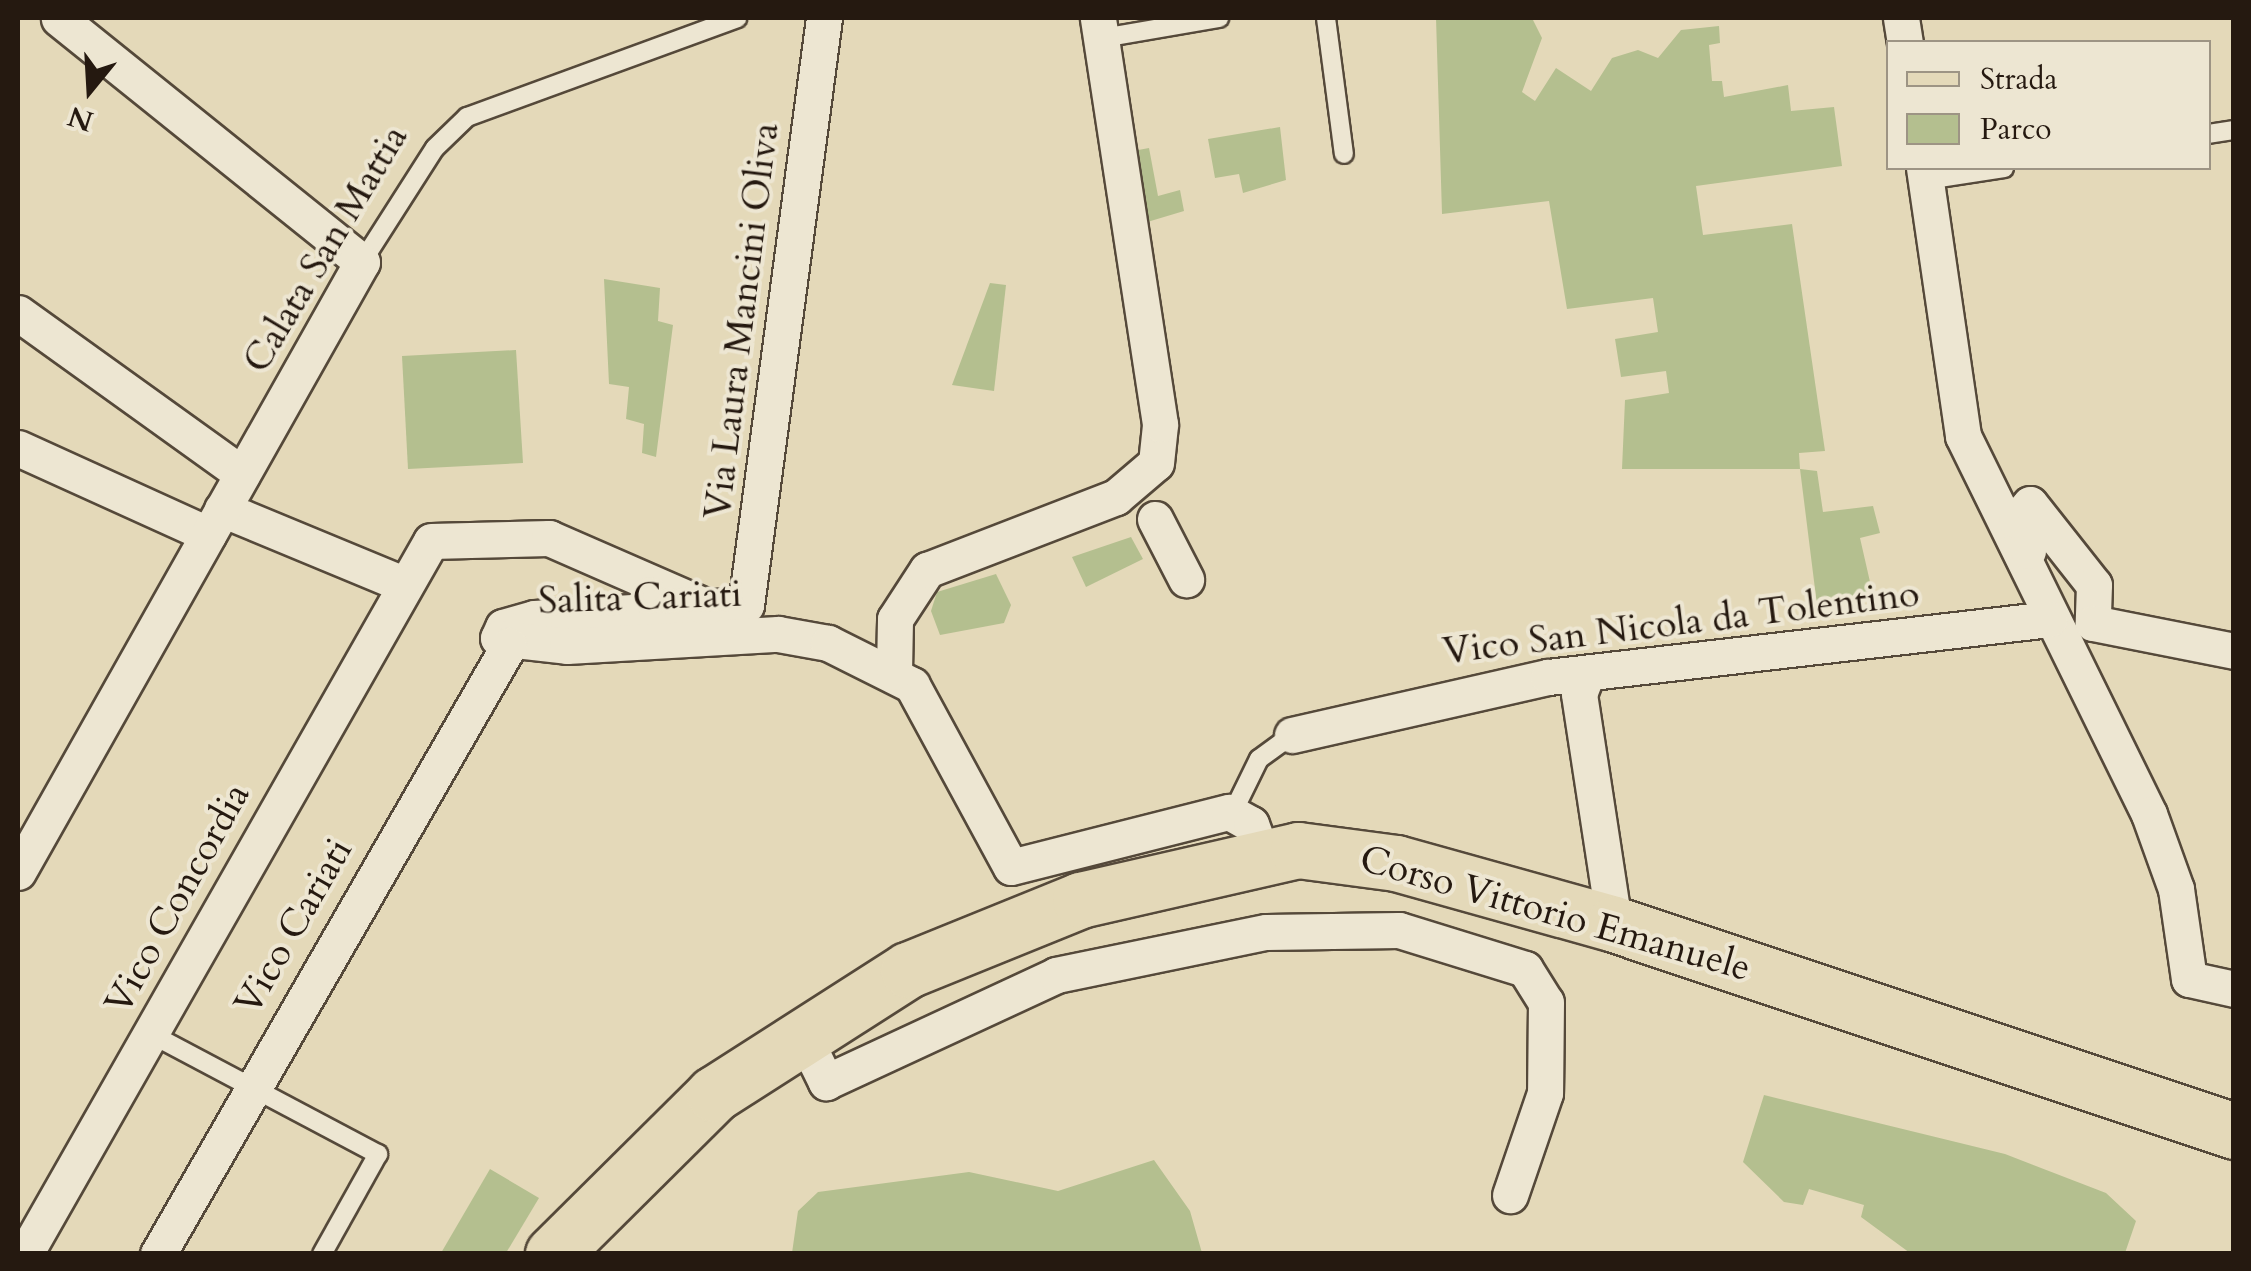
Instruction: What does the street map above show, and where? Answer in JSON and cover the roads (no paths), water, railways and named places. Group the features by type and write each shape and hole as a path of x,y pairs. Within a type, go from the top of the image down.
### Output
{"main road":[{"name":"Corso Vittorio Emanuele","path":"553,1254 669,1132 802,1034 968,942 1247,834 1362,856 1614,924 2234,1131"}],"street":[{"path":"59,18 362,262"},
{"name":"Via Laura Mancini Oliva","path":"717,611 746,605 824,18"},
{"path":"894,672 901,602 927,570 1116,498 1156,463 1160,424 1100,28"},
{"path":"1925,174 1964,436 2050,619 2149,814 2176,889 2189,979 2234,989"},
{"name":"Calata San Mattia","path":"18,872 362,262"},
{"path":"18,313 242,474"},
{"path":"18,448 215,521 403,584"},
{"path":"2050,619 2058,596 2016,529 2030,504 2094,585 2098,626 2234,651"},
{"path":"1155,519 1186,579"},
{"name":"Salita Cariati","path":"403,584 438,537 549,538 717,611"},
{"name":"Vico Concordia","path":"25,1254 403,584"},
{"name":"Salita Cariati","path":"717,611 534,618 500,630 509,645 778,634 828,643 894,672 924,703 1011,867 1247,834"},
{"name":"Vico San Nicola da Tolentino","path":"1281,741 1472,690 2050,619"},
{"name":"Vico Cariati","path":"158,1254 252,1083 509,645"},
{"path":"1586,676 1579,694 1614,924"},
{"path":"802,1034 826,1082 1056,974 1266,932 1399,930 1525,969 1546,1002 1544,1093 1510,1195"}],"lane":[{"name":"Calata San Mattia","path":"362,262 435,148 467,117 737,18"},
{"path":"1100,28 1220,18"},
{"path":"1326,18 1344,154"},
{"path":"1925,174 1978,170"},
{"path":"1247,834 1281,741"},
{"path":"151,1034 252,1083 378,1154 322,1254"}]}
